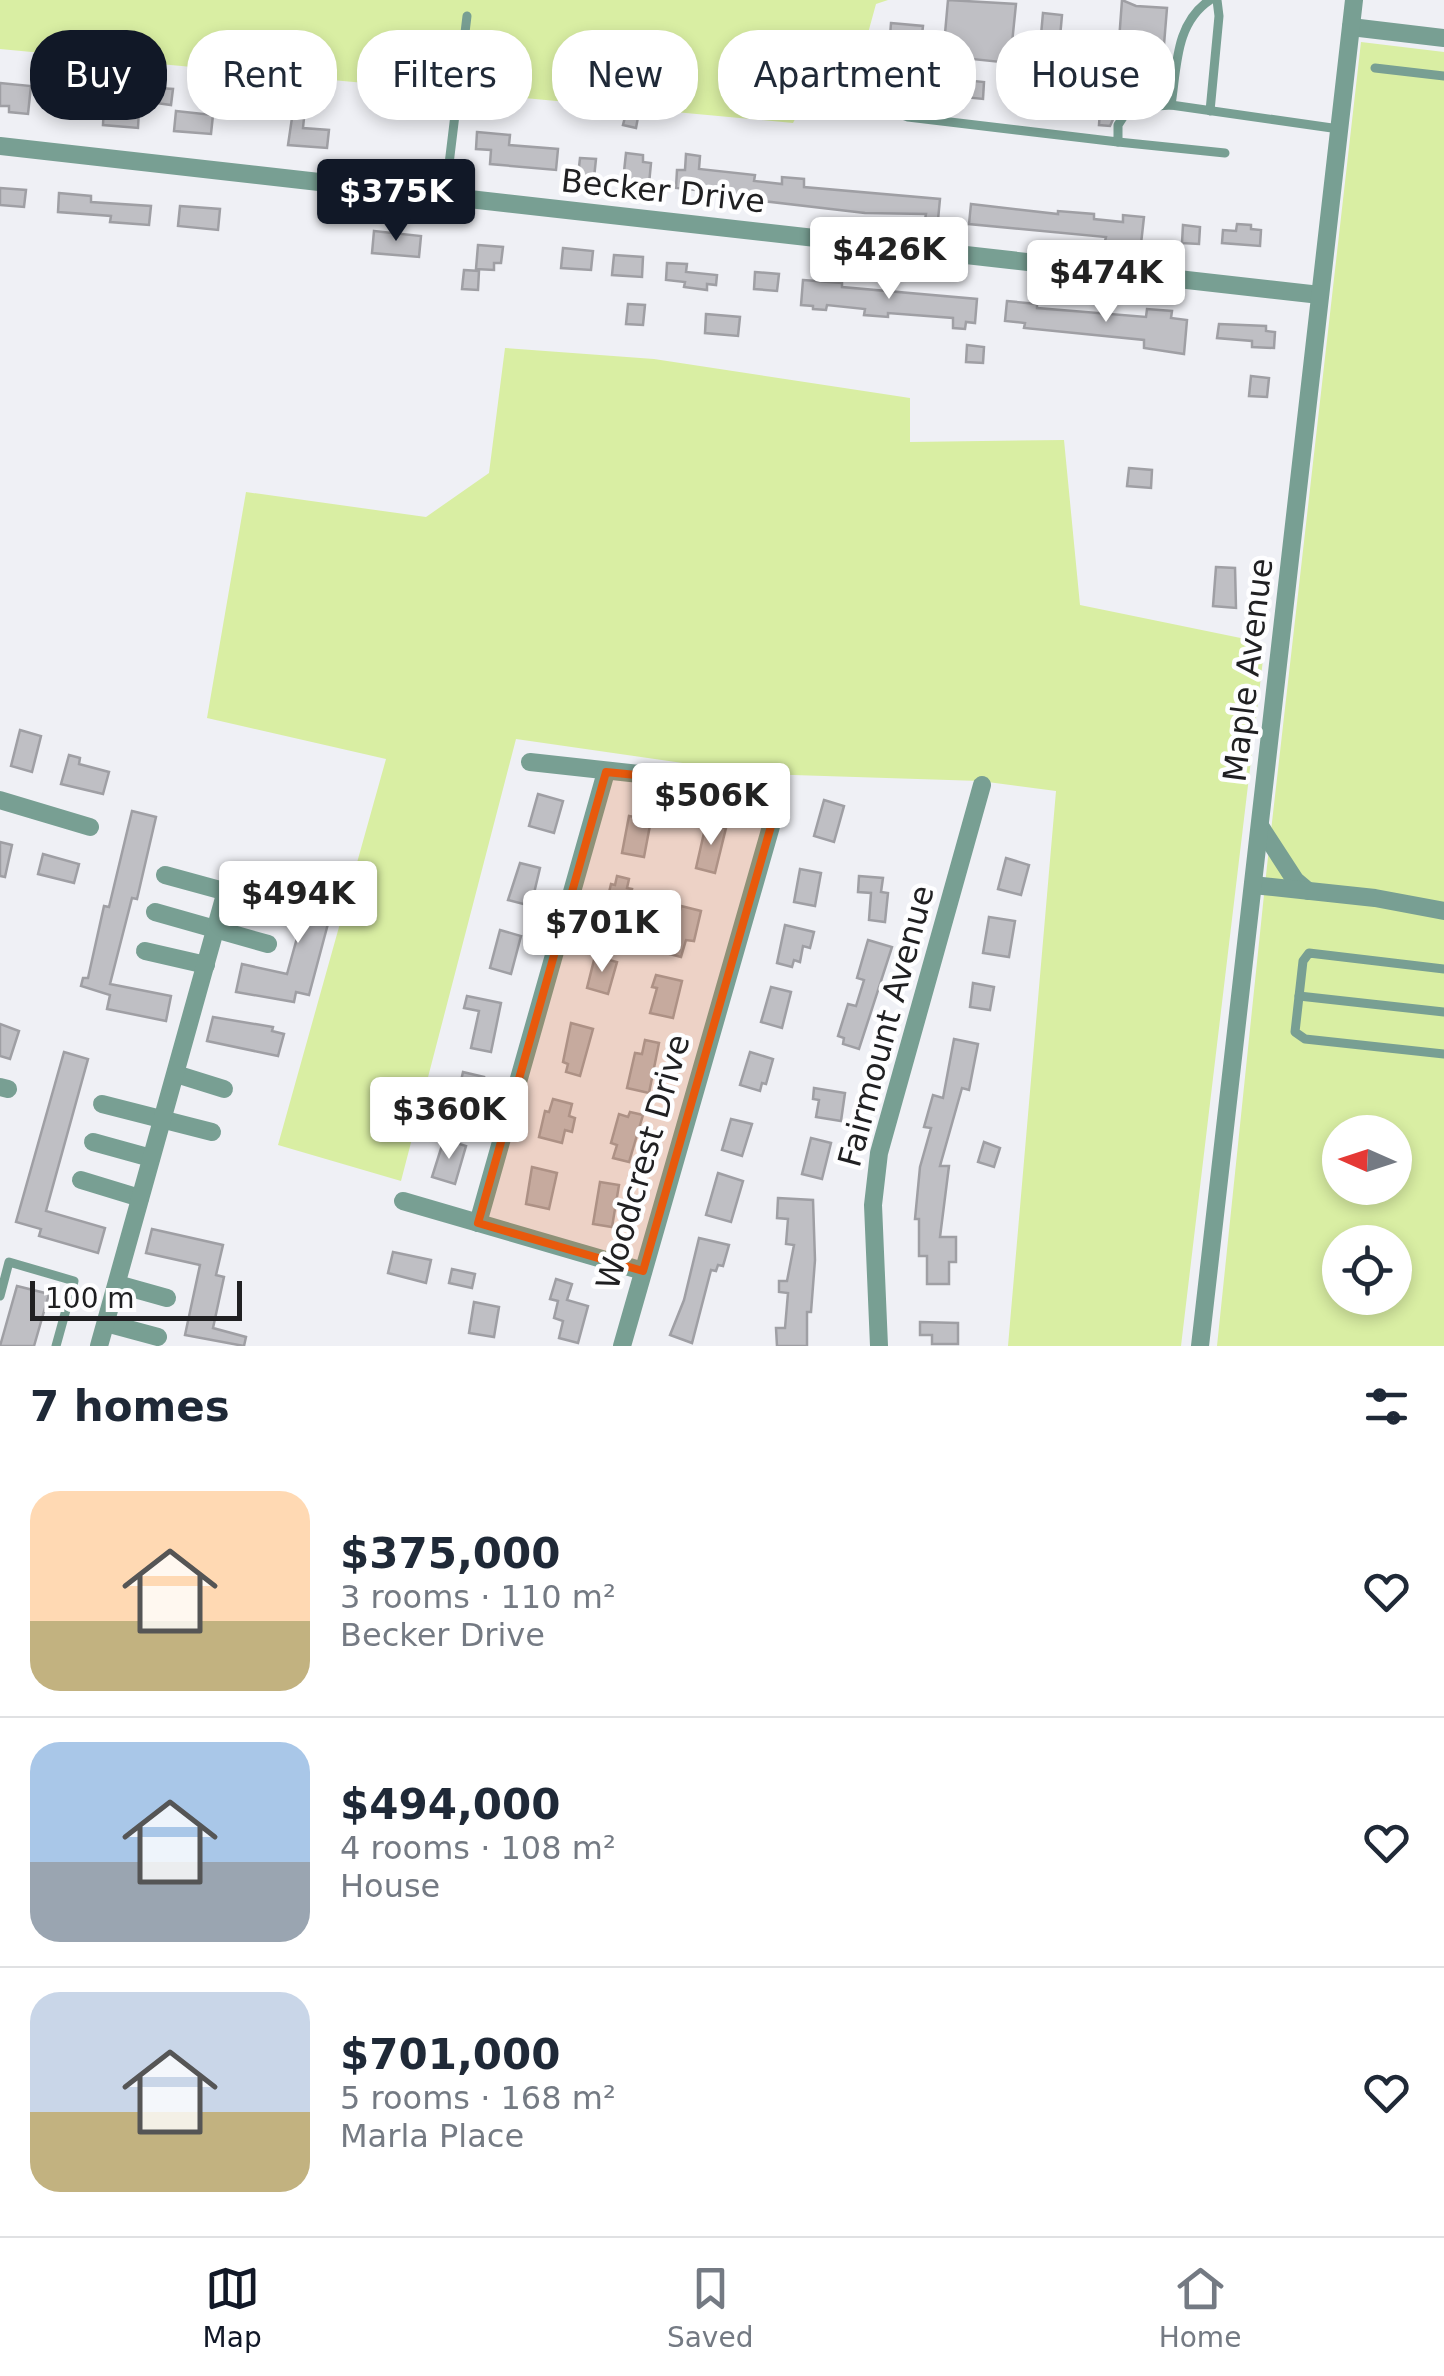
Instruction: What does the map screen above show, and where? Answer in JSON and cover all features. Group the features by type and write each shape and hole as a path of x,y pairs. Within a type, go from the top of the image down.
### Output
{"street":[{"name":"Maple Avenue","path":"1200,1346 1354,0"},
{"path":"1351,27 1444,38"},
{"name":"Becker Drive","path":"0,146 1320,295"},
{"path":"478,1223 606,772 530,762"},
{"name":"Woodcrest Drive","path":"606,772 758,787 770,790 778,802 622,1346"},
{"name":"Fairmount Avenue","path":"879,1346 873,1204 879,1153 982,785"},
{"path":"0,800 90,828"},
{"path":"1260,826 1296,880 1308,891"},
{"path":"166,875 275,905"},
{"path":"1253,885 1375,898 1444,911"},
{"path":"100,1346 226,891"},
{"path":"156,912 268,944"},
{"path":"145,951 206,965"},
{"path":"176,1074 224,1089"},
{"path":"102,1104 212,1132"},
{"path":"93,1142 151,1158"},
{"path":"80,1180 140,1198"},
{"path":"403,1202 644,1271"},
{"path":"117,1284 167,1298"},
{"path":"106,1323 158,1337"}],"lane":[{"path":"1175,81 1184,26 1198,8 1213,0 1219,16 1210,110"},
{"path":"445,197 468,16"},
{"path":"1375,68 1444,76"},
{"path":"1175,106 1339,129"},
{"path":"926,120 1225,153"},
{"path":"1118,142 1121,120"},
{"path":"1444,969 1309,953 1303,961 1295,1032 1305,1038 1444,1054"},
{"path":"1299,996 1444,1012"},
{"path":"0,1296 9,1262 74,1281 56,1346"}],"highlighted area":[{"path":"606,772 758,787 778,802 643,1271 478,1223"}],"green space":[{"path":"0,0 888,0 876,4 869,30 718,30 718,116 698,114 698,30 552,30 552,101 532,99 532,30 357,30 357,82 337,80 337,30 187,30 187,66 167,65 167,30 30,30 30,52 0,49"},
{"path":"1361,42 1444,52 1444,1346 1217,1346"},
{"path":"505,348 654,359 910,398 910,442 1064,440 1080,605 1265,643 1181,1346 1008,1346 1056,791 980,781 759,774 516,739 401,1181 278,1145 386,759 207,718 246,492 426,517 489,473"}],"building":[{"path":"948,0 1016,4 1013,30 996,30 996,62 976,59 976,30 945,30"},
{"path":"1122,0 1136,6 1167,8 1165,30 1120,30"},
{"path":"1043,13 1062,15 1061,30 1041,30"},
{"path":"891,23 923,26 923,30 890,30"},
{"path":"976,81 984,82 983,99 976,98"},
{"path":"0,83 30,86 28,114 9,112 9,106 0,106"},
{"path":"167,89 173,89 171,105 167,104"},
{"path":"176,111 187,112 187,120 212,120 211,134 174,131"},
{"path":"103,120 138,120 138,128 103,125"},
{"path":"292,120 304,120 303,128 329,130 327,148 288,145"},
{"path":"624,120 638,120 636,128 623,125"},
{"path":"1099,120 1113,120 1110,126 1099,125"},
{"path":"477,132 510,135 509,145 558,149 556,170 490,164 491,150 476,149"},
{"path":"626,153 643,155 643,162 651,163 649,184 623,181"},
{"path":"686,154 700,156 699,169 755,175 754,181 782,184 782,177 804,179 804,187 940,199 938,220 925,219 926,214 865,213 676,188 677,170 685,170"},
{"path":"580,158 596,159 594,178 578,176"},
{"path":"0,188 26,190 24,207 0,205"},
{"path":"59,193 91,196 91,202 151,206 149,225 110,222 111,216 58,212"},
{"path":"971,204 1094,214 1094,219 1123,222 1123,215 1144,217 1141,244 969,224"},
{"path":"180,206 220,209 218,230 178,226"},
{"path":"1237,224 1261,230 1260,246 1222,243 1223,230 1236,231"},
{"path":"1183,225 1200,227 1199,244 1182,243"},
{"path":"374,231 421,236 419,257 372,253"},
{"path":"478,245 503,247 501,263 494,263 494,270 476,269"},
{"path":"563,248 593,251 591,270 561,268"},
{"path":"614,255 643,257 642,277 612,275"},
{"path":"667,263 687,264 686,272 717,275 716,285 707,284 707,290 666,280"},
{"path":"464,270 479,271 478,290 462,289"},
{"path":"755,272 779,274 777,291 754,289"},
{"path":"803,280 977,299 975,323 966,322 965,329 953,328 953,318 864,315 865,309 827,305 826,310 813,309 801,305"},
{"path":"1007,301 1037,304 1037,308 1146,317 1147,309 1172,311 1171,318 1187,320 1184,354 1144,348 1144,340 1024,328 1025,323 1005,321"},
{"path":"628,304 645,305 643,325 626,324"},
{"path":"706,314 740,317 738,336 705,333"},
{"path":"1219,324 1266,326 1266,331 1275,332 1274,348 1252,347 1252,341 1217,338"},
{"path":"967,345 984,347 983,363 966,362"},
{"path":"1251,376 1269,378 1267,397 1249,396"},
{"path":"1129,468 1152,470 1151,488 1127,486"},
{"path":"1216,567 1235,568 1236,608 1213,606"},
{"path":"20,730 41,736 32,772 11,766"},
{"path":"69,755 80,758 79,764 109,772 103,794 61,784"},
{"path":"538,794 563,801 554,833 529,826"},
{"path":"824,800 844,806 834,842 814,836"},
{"path":"132,811 156,817 137,899 132,898 110,984 171,996 166,1021 107,1009 110,995 81,986 83,978 88,978 104,906 109,907"},
{"path":"629,816 651,820 644,857 622,853"},
{"path":"706,824 726,828 715,873 696,868"},
{"path":"0,842 12,845 5,877 0,876"},
{"path":"43,854 79,864 74,883 38,874"},
{"path":"1006,858 1029,865 1021,895 998,889"},
{"path":"520,863 540,868 531,906 508,900"},
{"path":"313,865 338,871 338,886 309,995 296,992 294,1002 236,992 242,964 287,974 313,880"},
{"path":"800,869 821,873 815,906 794,902"},
{"path":"617,876 629,879 627,888 632,889 623,927 602,922 611,884 615,885"},
{"path":"859,876 883,878 881,892 888,893 885,922 869,920 871,893 858,892"},
{"path":"681,906 701,911 694,941 686,940 681,957 662,952 669,925 676,927"},
{"path":"989,917 1015,921 1009,957 983,953"},
{"path":"785,925 814,932 810,948 803,946 800,962 794,960 792,967 777,963"},
{"path":"500,930 521,936 511,974 490,968"},
{"path":"868,940 892,947 859,1049 843,1044 844,1038 838,1036 848,1004 856,1006 864,980 857,978"},
{"path":"595,956 617,962 608,994 587,988"},
{"path":"656,975 682,981 673,1018 650,1013 657,988 652,987"},
{"path":"973,983 994,987 990,1010 970,1007"},
{"path":"771,987 791,992 782,1028 761,1022"},
{"path":"467,996 501,1003 491,1052 471,1048 479,1011 464,1008"},
{"path":"213,1017 273,1027 272,1031 284,1034 278,1056 207,1041"},
{"path":"571,1023 593,1029 580,1076 566,1072 568,1064 563,1062"},
{"path":"0,1024 19,1031 10,1059 0,1056"},
{"path":"954,1039 978,1044 969,1090 962,1088 940,1166 949,1166 940,1237 956,1237 956,1262 949,1262 949,1284 927,1284 927,1256 919,1256 919,1219 915,1219 920,1167 931,1128 924,1127 933,1095 943,1098"},
{"path":"645,1040 659,1043 649,1093 627,1088 635,1053 642,1054"},
{"path":"64,1052 88,1059 46,1211 105,1228 98,1253 39,1236 41,1229 16,1222"},
{"path":"750,1052 773,1059 760,1091 740,1085"},
{"path":"463,1072 484,1077 476,1116 454,1111"},
{"path":"814,1088 845,1093 841,1121 816,1117 819,1100 813,1099"},
{"path":"553,1099 572,1104 569,1116 575,1118 572,1132 565,1130 562,1143 539,1137 545,1111 549,1112"},
{"path":"630,1112 643,1115 629,1162 613,1158 617,1145 611,1143 619,1114 628,1117"},
{"path":"731,1119 752,1124 742,1156 722,1150"},
{"path":"811,1138 831,1143 822,1179 802,1174"},
{"path":"444,1139 466,1146 455,1184 432,1177"},
{"path":"984,1142 1000,1148 994,1167 978,1162"},
{"path":"532,1167 557,1173 549,1209 526,1204"},
{"path":"718,1173 743,1181 731,1222 706,1215"},
{"path":"600,1182 619,1185 612,1227 593,1224"},
{"path":"778,1198 813,1200 815,1260 811,1312 807,1312 807,1346 777,1346 776,1328 785,1328 788,1293 779,1292 779,1281 787,1281 794,1245 786,1244 788,1219 777,1218"},
{"path":"152,1229 223,1245 216,1275 224,1277 213,1328 246,1337 244,1346 185,1335 200,1265 146,1253"},
{"path":"699,1238 729,1245 723,1266 711,1270 692,1343 670,1335 684,1300"},
{"path":"393,1252 431,1260 426,1283 388,1273"},
{"path":"452,1269 475,1274 472,1288 449,1283"},
{"path":"556,1279 572,1284 567,1300 588,1306 578,1343 559,1338 563,1321 554,1318 558,1301 550,1299"},
{"path":"17,1286 49,1294 34,1346 0,1346"},
{"path":"474,1302 499,1307 494,1337 469,1333"},
{"path":"920,1322 958,1323 958,1344 932,1344 932,1335 920,1335"}]}
